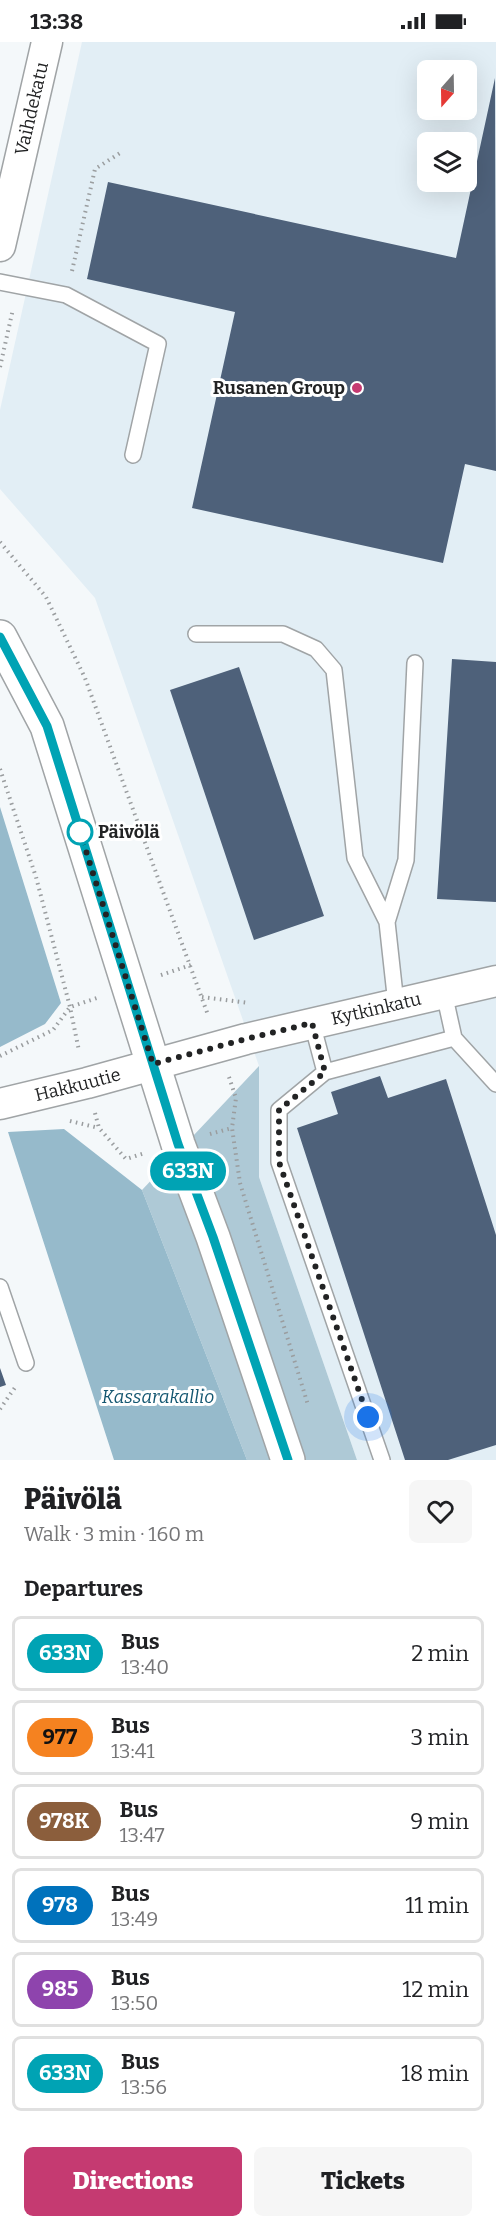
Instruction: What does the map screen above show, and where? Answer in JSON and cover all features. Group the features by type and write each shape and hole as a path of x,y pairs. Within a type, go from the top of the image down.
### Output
{"street":[{"name":"Vaihdekatu","path":"0,246 47,42"},
{"path":"0,637 47,726 178,1144 213,1237 288,1460"},
{"name":"Kytkinkatu","path":"153,1064 312,1023 496,981"},
{"name":"Hakkuutie","path":"0,1104 153,1064"}],"lane":[{"path":"0,282 66,295 158,344 133,455"},
{"path":"196,634 283,634 316,649 334,670 355,858 387,922 396,1004"},
{"path":"387,922 406,860 415,663"},
{"path":"444,993 454,1038 496,1084"},
{"path":"312,1023 325,1072"},
{"path":"382,1460 279,1162 279,1110 325,1072 454,1038"},
{"path":"0,1287 26,1364"}],"path":[{"path":"66,295 95,169 120,153"},
{"path":"0,542 45,597 86,678 191,965 236,1098 232,1128 240,1182 312,1416"},
{"path":"0,769 36,877 99,1128 126,1159 232,1128"},
{"path":"0,1056 53,1030 70,1007"}],"shaded area":[{"path":"82,42 496,42 496,1460 357,1460 259,1177 259,1066 95,598 0,489 0,410"},
{"path":"259,1066 259,1177 357,1460 247,1460 142,1190"}],"green space":[{"path":"0,807 61,1003 45,1024 0,1047"},
{"name":"Kassarakallio","path":"64,1129 142,1190 247,1460 114,1460 8,1132"}],"building":[{"name":"Rusanen Group","path":"495,78 496,471 465,464 443,563 192,508 235,312 87,279 108,182 456,258 470,192 477,192 477,161"},
{"path":"452,659 496,662 496,902 437,899"},
{"path":"239,667 324,916 254,940 170,690"},
{"path":"380,1076 388,1098 446,1079 496,1235 496,1445 448,1460 405,1460 297,1128 338,1114 331,1092"},
{"path":"0,1368 6,1385 0,1387"}],"bus line":[{"name":"633N","path":"0,637 47,726 178,1144 213,1237 288,1460"}],"place":[{"name":"Rusanen Group","path":"357,388"},
{"name":"Päivölä","path":"80,832"}],"route":[{"path":"80,832 153,1064 312,1023 325,1072 279,1110 279,1162 368,1417"}]}
